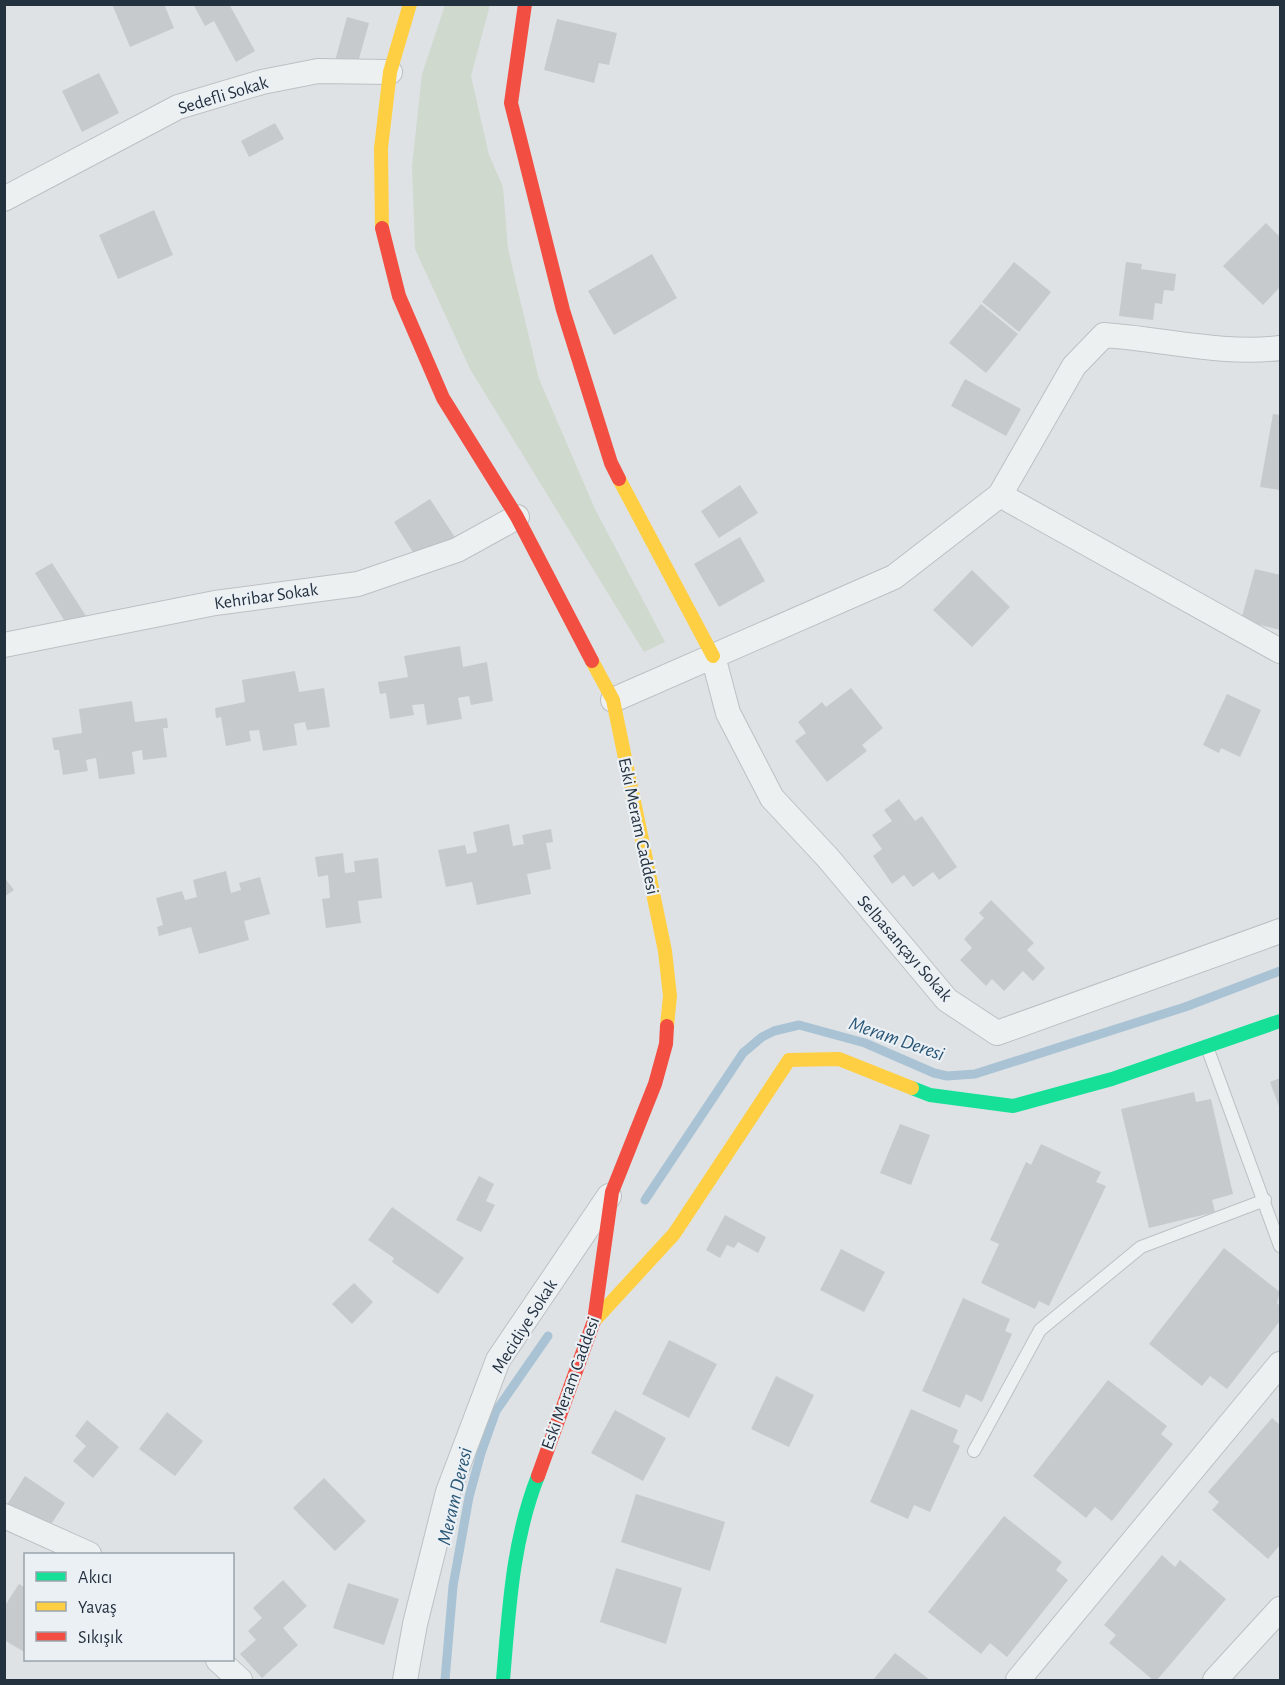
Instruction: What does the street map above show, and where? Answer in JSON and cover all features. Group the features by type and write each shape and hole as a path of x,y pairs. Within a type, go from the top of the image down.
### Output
{"street":[{"name":"Eski Meram Caddesi","path":"410,4 390,72 381,148 381,223 399,296 443,398 517,517 613,700 665,951 670,996 666,1044 655,1084 612,1192 594,1321 583,1357 524,1510 514,1558 503,1680"},
{"path":"525,4 511,103 563,310 612,463 713,656"},
{"name":"Sedefli Sokak","path":"4,199 178,107 262,82 318,71 390,72"},
{"path":"613,700 894,577 1000,495 1074,366 1104,335 1150,338 1252,352 1281,348"},
{"path":"1000,495 1281,651"},
{"name":"Kehribar Sokak","path":"4,645 215,603 357,584 457,550 517,517"},
{"name":"Selbasançayı Sokak","path":"713,656 728,713 772,798 828,858 947,1000 997,1033 1281,931"},
{"path":"594,1321 674,1234 789,1060 839,1059 930,1095 1013,1106 1112,1078 1281,1021"},
{"name":"Mecidiye Sokak","path":"405,1680 415,1624 448,1492 498,1360 612,1192"},
{"path":"1018,1680 1281,1364"},
{"path":"4,1516 86,1553"},
{"path":"1215,1680 1281,1609"},
{"path":"221,1661 240,1680"}],"lane":[{"path":"1206,1045 1281,1246"},
{"path":"974,1451 1040,1330 1140,1247 1265,1200"}],"shaded area":[{"path":"445,5 490,5 471,76 489,155 503,187 508,249 539,379 595,509 665,642 644,652 470,369 415,249 412,166 422,74"}],"building":[{"path":"112,4 164,4 174,28 130,47"},
{"path":"193,4 229,4 255,51 236,62 214,21 205,26"},
{"path":"347,17 369,23 357,66 335,61"},
{"path":"557,19 617,33 609,65 599,63 594,83 544,70"},
{"path":"99,73 119,113 82,132 62,91"},
{"path":"275,123 284,139 249,157 241,141"},
{"path":"154,210 173,255 118,279 99,235"},
{"path":"1266,223 1280,237 1280,287 1263,305 1223,266"},
{"path":"652,254 677,298 614,335 588,291"},
{"path":"1014,262 1051,292 1019,332 982,302"},
{"path":"1126,262 1142,264 1141,269 1176,274 1174,291 1164,290 1162,304 1155,303 1153,320 1119,316"},
{"path":"981,304 1018,334 986,373 949,343"},
{"path":"965,379 1021,409 1006,436 951,406"},
{"path":"1273,414 1280,415 1280,490 1260,487"},
{"path":"740,485 758,513 719,538 701,511"},
{"path":"430,499 456,539 419,562 394,522"},
{"path":"740,537 765,581 719,607 694,564"},
{"path":"52,563 86,616 69,628 35,573"},
{"path":"1255,569 1280,575 1280,630 1241,620"},
{"path":"972,570 1010,607 972,647 933,610"},
{"path":"460,646 463,667 487,662 493,701 471,705 469,696 458,698 462,719 427,725 424,704 412,705 414,715 390,719 386,693 380,694 378,682 408,677 404,656"},
{"path":"295,671 299,692 324,688 330,727 307,730 305,722 294,724 297,745 263,751 259,730 249,731 251,741 226,746 221,717 216,718 215,708 245,702 242,680"},
{"path":"851,688 883,728 862,745 867,751 827,782 795,741 806,733 798,722 822,702 826,707"},
{"path":"1227,694 1261,710 1240,757 1221,748 1219,753 1203,745"},
{"path":"132,701 135,722 167,718 168,728 163,728 167,757 143,760 142,750 132,752 135,774 99,779 96,758 86,760 88,771 63,775 59,750 54,750 52,738 82,733 79,709"},
{"path":"899,799 915,821 922,816 957,867 939,880 933,872 913,887 904,875 892,884 873,856 882,849 872,835 892,821 884,810"},
{"path":"509,824 513,846 524,844 522,835 551,829 553,842 546,843 551,869 527,874 531,894 477,905 472,882 446,887 438,850 465,845 467,854 477,852 473,832"},
{"path":"343,853 345,873 355,872 354,861 378,858 382,898 358,901 361,923 326,928 322,899 330,898 328,875 318,877 315,857"},
{"path":"226,871 231,893 241,890 239,883 260,877 270,914 244,921 249,940 199,954 191,927 159,936 157,927 163,925 156,898 182,891 185,900 197,897 193,880"},
{"path":"4,877 14,890 4,897"},
{"path":"991,900 1034,943 1027,950 1045,968 1033,981 1023,971 1004,991 992,979 986,986 960,960 972,948 964,939 984,918 979,913"},
{"path":"1280,1078 1280,1109 1270,1082"},
{"path":"1194,1092 1196,1102 1211,1099 1233,1194 1212,1200 1215,1212 1149,1228 1121,1109"},
{"path":"900,1124 930,1135 911,1185 880,1173"},
{"path":"1041,1144 1101,1172 1096,1182 1106,1186 1049,1306 1039,1301 1035,1309 981,1283 999,1244 990,1240 1026,1162 1031,1165"},
{"path":"479,1176 494,1184 486,1201 495,1205 481,1232 456,1220"},
{"path":"392,1207 464,1258 438,1294 392,1262 394,1258 368,1240"},
{"path":"725,1215 766,1237 758,1253 738,1242 734,1248 727,1245 720,1258 706,1250"},
{"path":"1224,1248 1280,1292 1277,1303 1280,1306 1280,1321 1227,1389 1210,1376 1202,1386 1149,1344"},
{"path":"841,1249 885,1272 864,1312 820,1290"},
{"path":"354,1283 373,1302 352,1324 332,1304"},
{"path":"963,1298 1010,1319 1005,1331 1012,1334 982,1402 966,1394 960,1408 922,1391"},
{"path":"669,1340 717,1364 689,1418 642,1394"},
{"path":"776,1376 814,1395 789,1447 751,1429"},
{"path":"1108,1380 1167,1426 1161,1434 1173,1444 1112,1521 1095,1507 1086,1518 1033,1476"},
{"path":"911,1409 958,1430 953,1442 960,1446 930,1512 914,1505 908,1519 870,1502"},
{"path":"615,1410 666,1438 643,1481 591,1453"},
{"path":"167,1412 203,1441 175,1476 139,1449"},
{"path":"1272,1418 1280,1425 1280,1545 1268,1559 1212,1510 1219,1502 1208,1492"},
{"path":"87,1420 119,1447 93,1478 73,1461 86,1446 75,1436"},
{"path":"25,1476 65,1503 46,1532 6,1506"},
{"path":"324,1478 366,1521 335,1551 293,1508"},
{"path":"636,1494 725,1522 710,1571 621,1542"},
{"path":"1004,1516 1062,1562 1056,1570 1068,1580 1007,1657 990,1643 981,1654 928,1612"},
{"path":"1162,1555 1175,1567 1180,1560 1226,1599 1157,1680 1153,1680 1109,1643 1116,1635 1104,1625"},
{"path":"616,1568 682,1588 666,1644 600,1622"},
{"path":"283,1580 307,1606 283,1628 298,1645 262,1678 240,1654 256,1640 248,1631 262,1618 253,1608"},
{"path":"348,1583 399,1599 384,1645 333,1628"},
{"path":"19,1584 24,1587 24,1652 4,1640 4,1607"},
{"path":"895,1653 930,1680 873,1680"}],"waterway":[{"name":"Meram Deresi","path":"645,1200 743,1053 762,1037 774,1031 799,1025 865,1043 934,1073 947,1076 975,1074 1185,1007 1280,971"},
{"name":"Meram Deresi","path":"445,1680 453,1586 469,1497 481,1453 496,1411 548,1336"}],"traffic: fast":[{"path":"912,1088 930,1095 1013,1106 1112,1079 1280,1021"},
{"path":"503,1680 517,1551 522,1526 538,1476"}],"traffic: slow":[{"path":"382,228 381,148 390,72 410,4"},
{"path":"619,479 713,656"},
{"path":"592,661 613,700 665,951 670,996 667,1026"},
{"path":"594,1321 674,1234 789,1060 839,1059 912,1088"}],"traffic: jam":[{"path":"525,4 511,103 563,310 611,463 619,479"},
{"path":"382,228 399,296 443,398 517,517 592,661"},
{"path":"538,1476 594,1321 612,1192 655,1084 666,1044 667,1026"}]}
